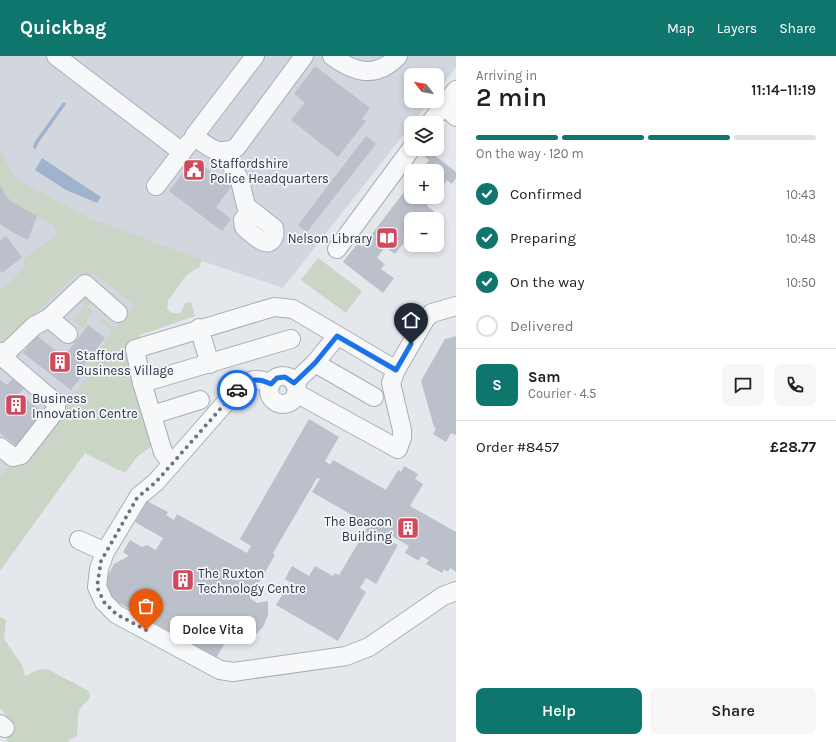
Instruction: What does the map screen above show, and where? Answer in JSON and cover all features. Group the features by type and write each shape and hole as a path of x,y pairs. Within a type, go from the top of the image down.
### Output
{"lane":[{"path":"56,56 182,152"},
{"path":"156,186 255,56"},
{"path":"194,136 212,149 225,152 236,148 304,56"},
{"path":"332,56 349,68 364,71 382,68 390,64 398,56"},
{"path":"450,111 456,90"},
{"path":"225,152 240,181 246,206 250,209"},
{"path":"337,250 406,156"},
{"path":"0,352 7,352 34,326 49,318 85,284 118,313"},
{"path":"295,388 398,449 402,437 402,430 391,389 391,383 396,370 426,318 432,313 456,306"},
{"path":"172,464 164,452 152,415 142,383 135,348 274,307 284,307 293,309 396,370"},
{"path":"49,318 68,334"},
{"path":"199,328 210,364"},
{"path":"337,336 295,388 292,401 283,404 278,403 271,398 269,388 271,384 261,379 252,379 241,385 149,489 137,498 105,552 99,569 97,587 100,596 109,608 116,614 220,670 241,671 346,656 359,652 369,648 438,599 456,591"},
{"path":"142,383 291,339"},
{"path":"0,356 56,403 56,410 21,455 13,457 0,447"},
{"path":"315,363 374,397"},
{"path":"152,415 200,400"},
{"path":"79,540 105,552"}],"shaded area":[{"name":"Staffordshire Police Headquarters","path":"0,56 456,56 456,67 444,83 444,68 404,68 404,108 424,108 418,116 404,116 404,134 283,288 184,255 0,523"}],"green space":[{"path":"0,151 16,179 89,218 202,260 199,268 184,278 168,300 167,309 172,313 181,313 185,303 191,302 195,316 140,335 155,444 138,456 125,473 85,453 0,571 0,477 64,399 73,396 91,371 85,367 113,332 100,321 102,318 116,329 134,305 93,272 88,278 80,271 9,338 0,343 0,290 9,284 24,267 24,259 58,234 53,224 22,209 3,192 4,191 0,185"},
{"path":"318,258 362,291 346,313 301,280"},
{"path":"85,298 93,299 87,307 93,311 86,321 88,323 83,329 72,319 84,307 82,301"},
{"path":"0,617 6,620 4,639 22,665 25,676 37,670 47,669 89,691 90,698 79,712 77,736 69,740 70,742 9,742 6,740 15,727 0,708"}],"water":[{"path":"42,158 101,197 97,203 66,190 35,170"}],"building":[{"path":"315,66 370,108 362,119 366,121 338,157 291,120 305,103 294,94"},
{"path":"366,136 376,144 307,232 298,225"},
{"path":"435,156 456,172 456,178 452,184 447,180 444,184 444,164 426,164 429,160 425,157"},
{"path":"194,159 231,187 216,207 231,219 222,231 169,191"},
{"path":"0,185 4,191 3,192 11,201 37,216 28,240 0,224"},
{"name":"Nelson Library","path":"404,192 404,204 428,204 427,206 434,211 404,212 404,243 395,254 385,247 377,258 385,264 381,269 394,278 383,293 343,262 358,243 362,247"},
{"path":"6,236 22,257 2,273 0,271 0,241"},
{"name":"Stafford Business Village","path":"88,325 105,338 83,367 86,370 71,390 23,353 36,335 64,357"},
{"path":"456,336 456,435 451,433 446,442 433,434 436,428 434,427 421,381 445,339"},
{"name":"Business Innovation Centre","path":"12,379 24,388 19,394 47,415 20,449 0,433 0,380 7,385"},
{"path":"309,419 339,437 325,461 330,465 333,460 386,490 398,470 401,472 404,466 418,474 415,479 423,484 410,506 456,532 456,572 450,568 448,572 444,569 442,573 426,564 429,560 421,556 419,561 405,553 409,546 392,536 389,540 398,545 376,584 366,578 360,588 366,592 338,641 276,605 290,582 285,579 292,566 309,576 315,566 333,576 335,573 339,575 369,525 312,492 320,479 317,478 273,553 275,555 250,598 257,603 268,601 268,615 263,627 255,635 247,639 246,635 242,636 240,629 235,626 216,658 114,600 114,598 107,598 105,588 107,577 114,564 129,556 123,552 130,540 142,547 147,545 156,550 163,538 135,522 147,501 168,512 166,515 174,520 177,514 247,553 251,546 240,539"}],"waterway":[{"path":"35,147 36,143 64,104"}],"way so far":[{"path":"146,630 116,614 109,608 100,596 97,587 97,580 101,561 112,539 137,498 156,482 237,390"}],"place":[{"name":"Staffordshire Police Headquarters","path":"194,170"},
{"name":"Nelson Library","path":"387,238"},
{"name":"Stafford Business Village","path":"60,362"},
{"name":"Business Innovation Centre","path":"16,405"},
{"name":"The Beacon Building","path":"408,528"},
{"name":"The Ruxton Technology Centre","path":"183,580"},
{"name":"Dolce Vita","path":"146,630"}],"route":[{"path":"237,390 241,385 252,379 261,379 271,384 273,380 281,376 290,378 294,383 315,363 337,336 396,370 411,344"}]}
